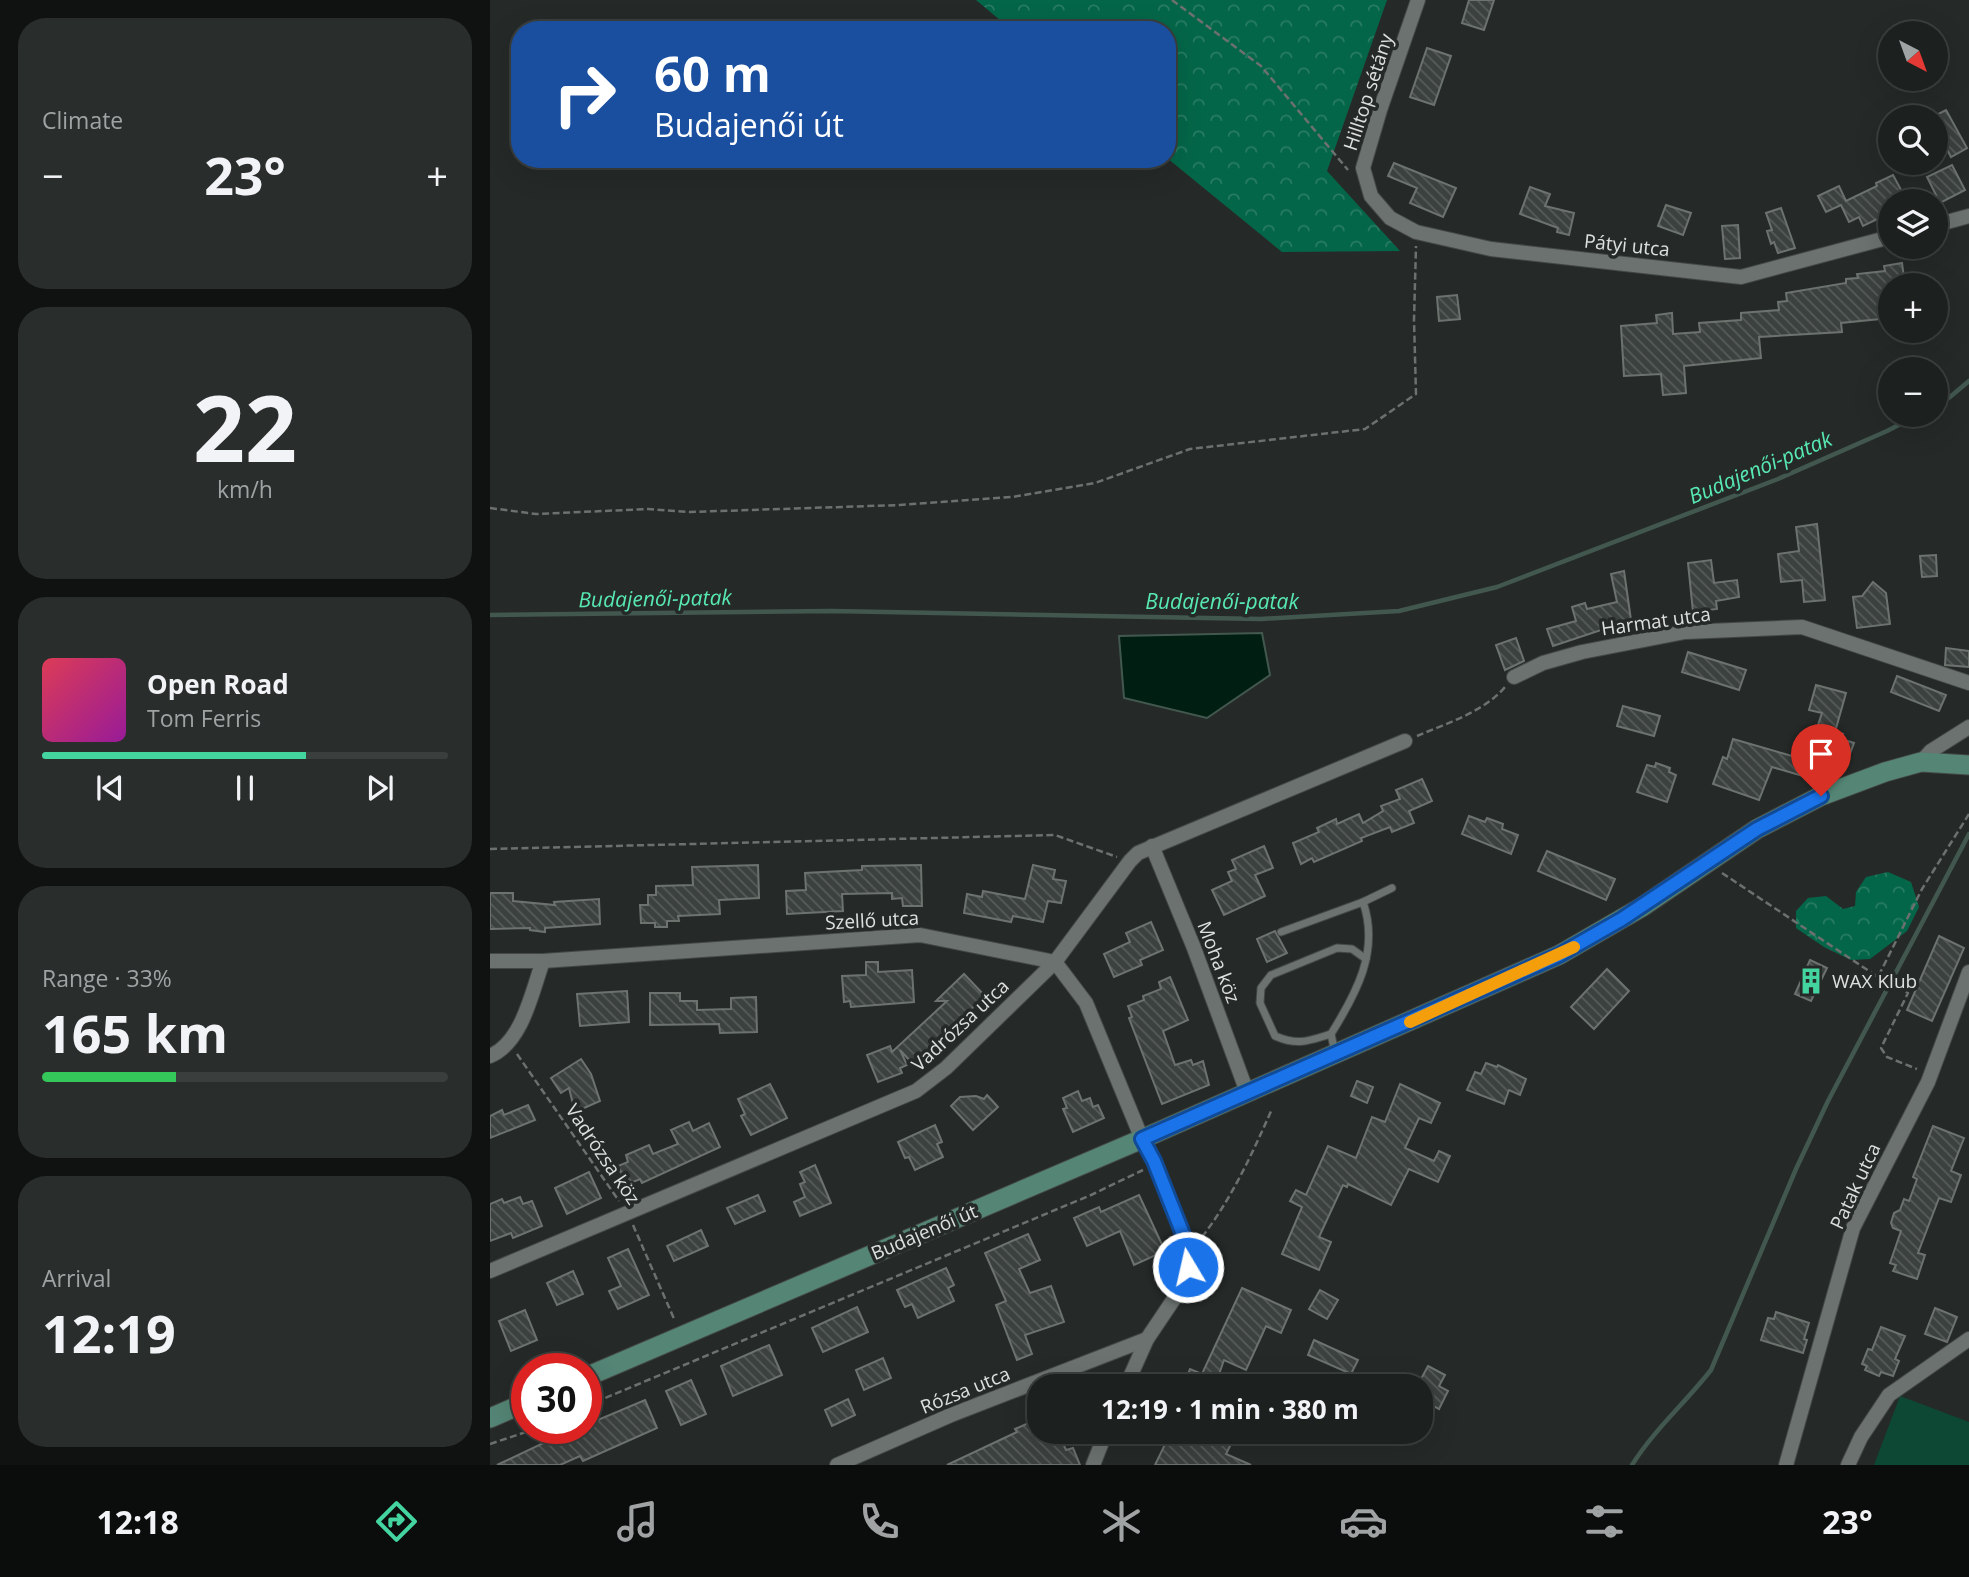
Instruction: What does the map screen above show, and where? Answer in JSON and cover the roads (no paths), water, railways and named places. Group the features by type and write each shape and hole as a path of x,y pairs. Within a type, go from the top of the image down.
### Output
{"main road":[{"name":"Budajenői út","path":"602,1370 1142,1139 1559,955 1622,919 1757,829 1821,796 1885,772 1921,762 1969,765"},
{"path":"490,1418 511,1409"}],"street":[{"name":"Hilltop sétány","path":"1371,196 1363,168 1418,0"},
{"name":"Pátyi utca","path":"1371,196 1390,218 1416,232 1491,249 1741,277 1878,240"},
{"path":"1948,222 1969,216"},
{"name":"Harmat utca","path":"1514,677 1543,663 1583,652 1685,632 1802,627 1969,683"},
{"path":"1921,762 1931,751 1969,727"},
{"name":"Vadrózsa utca","path":"490,1271 916,1091 946,1068 1055,962 1130,861 1152,846 1405,741"},
{"name":"Moha köz","path":"1152,846 1254,1088"},
{"name":"Szellő utca","path":"490,961 543,961 920,935 1055,962"},
{"path":"490,1056 509,1043 543,961"},
{"path":"1055,962 1086,1003 1190,1252 1186,1281 1147,1339 1131,1374"},
{"name":"Patak utca","path":"1786,1465 1853,1228 1931,1073 1969,972"},
{"name":"Rózsa utca","path":"837,1465 951,1415 1147,1339"},
{"path":"1848,1465 1861,1437 1889,1395 1969,1339"},
{"path":"1093,1465 1101,1444"}],"lane":[{"path":"1281,932 1363,902 1392,888"},
{"path":"1363,902 1368,916 1366,959 1364,970 1355,996 1331,1034 1303,1043 1288,1042 1275,1036 1259,1003 1261,988 1271,975 1337,948 1352,949 1366,959"},
{"path":"1331,1034 1335,1054"}],"waterway":[{"name":"Budajenői-patak","path":"1948,398 1969,381"},
{"name":"Budajenői-patak","path":"490,615 832,611 1261,619 1399,611 1497,587 1778,479 1895,427"},
{"path":"1632,1465 1650,1440 1711,1370 1796,1169 1828,1101 1969,834"}],"place":[{"name":"WAX Klub","path":"1811,981"}]}
